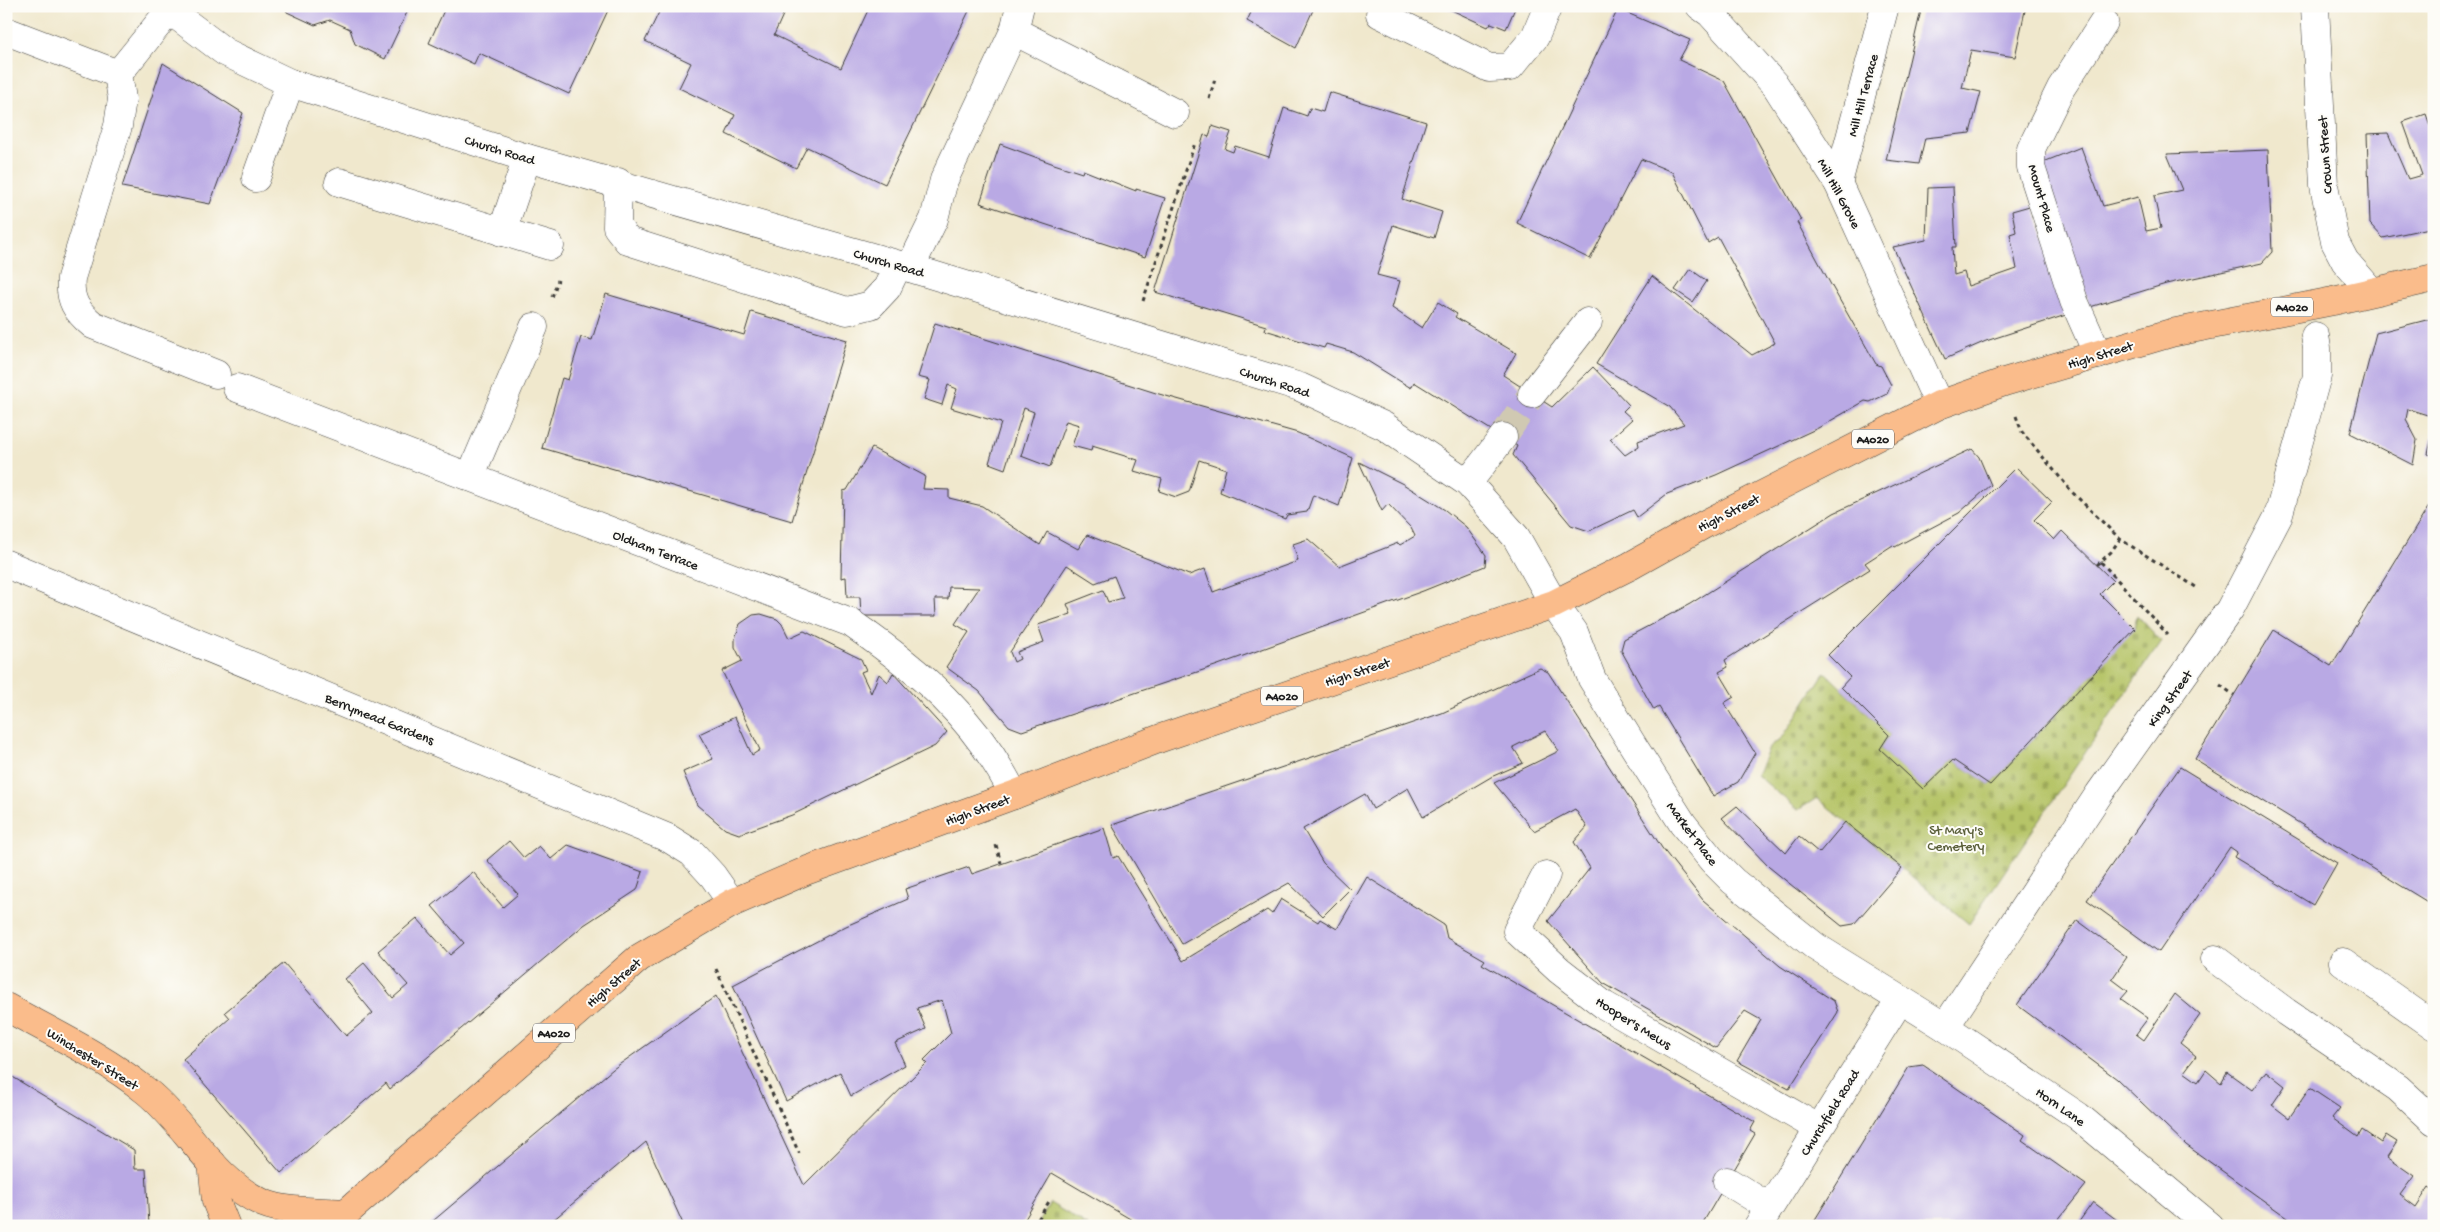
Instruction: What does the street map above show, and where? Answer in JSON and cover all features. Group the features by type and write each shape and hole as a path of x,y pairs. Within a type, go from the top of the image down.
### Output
{"main road":[{"name":"High Street","path":"339,1219 638,958 732,903 808,870 1014,795 1161,738 1554,604 1630,566 1705,524 1939,405 2004,382 2171,333 2434,278"},
{"name":"Winchester Street","path":"6,1006 146,1090 167,1108 212,1163 236,1186 263,1203 339,1219"},
{"path":"212,1163 216,1201 226,1226"}],"street":[{"path":"1380,14 1489,68 1510,67 1535,37 1548,6"},
{"name":"Mill Hill Grove","path":"1700,6 1710,13 1776,86 1838,183 1939,405"},
{"name":"Mill Hill Terrace","path":"1838,183 1885,6"},
{"name":"Crown Street","path":"2315,6 2324,185 2335,242 2345,261 2371,291"},
{"path":"6,31 118,74 168,8"},
{"name":"Church Road","path":"168,8 225,52 290,84 528,158 618,182 904,266 1300,387 1384,426 1468,483 1516,537 1554,604"},
{"path":"618,182 617,227 628,241 847,311 871,305 904,266 934,219 944,180 1017,19 1175,113"},
{"name":"Mount Place","path":"2098,355 2069,283 2031,167 2031,149 2061,88 2104,22"},
{"name":"Oldham Terrace","path":"118,74 122,100 118,126 71,278 70,294 81,314 93,325 226,381 850,624 894,653 941,693 960,714 1000,767 1014,795"},
{"path":"256,178 290,84"},
{"path":"502,232 528,158"},
{"path":"340,182 550,246"},
{"path":"1532,394 1588,322"},
{"path":"470,477 534,327"},
{"name":"King Street","path":"1945,1027 2099,794 2194,663 2230,609 2278,516 2317,376 2315,336"},
{"path":"1468,483 1503,437"},
{"name":"Berrymead Gardens","path":"6,564 668,838 692,853 713,876 732,903"},
{"name":"Market Place","path":"1554,604 1574,632 1592,679 1682,824 1712,860 1732,881 1816,948 1900,1000"},
{"name":"Hooper's Mews","path":"1546,875 1517,931 1559,970 1604,1005 1818,1128"},
{"path":"2215,959 2286,1012 2398,1088 2434,1121"},
{"path":"2343,962 2434,1026"},
{"name":"Horn Lane","path":"1900,1000 1945,1027 2078,1116 2192,1221"},
{"name":"Churchfield Road","path":"1764,1216 1900,1000"},
{"path":"1727,1181 1764,1216"}],"path":[{"path":"1207,105 1216,76"},
{"path":"1142,304 1198,133"},
{"path":"2004,382 2022,432 2073,493 2120,539 2230,609"},
{"path":"2097,565 2120,539"},
{"path":"2100,562 2194,663"},
{"path":"996,845 1001,863"},
{"path":"716,969 799,1153"},
{"path":"1034,1226 1050,1200"}],"green space":[{"name":"St Mary's Cemetery","path":"2137,615 2161,641 1969,924 1817,798 1798,810 1757,775 1770,746 1782,738 1825,672 1889,735 1880,749 1923,788 1953,760 1990,785 2134,629"},
{"path":"1050,1203 1088,1226 1037,1226"}],"building":[{"path":"285,6 410,6 385,59 355,44 350,29 330,20 315,25 287,12"},
{"path":"446,6 610,6 569,94 479,53 474,64 429,43"},
{"path":"662,6 787,6 774,35 841,68 870,6 959,6 969,11 885,184 807,147 796,168 726,134 735,115 679,88 691,63 645,41"},
{"path":"1254,6 1309,6 1313,10 1296,48 1247,21"},
{"path":"1443,6 1516,6 1506,29 1491,23 1488,27"},
{"path":"1922,6 2026,6 2015,57 1971,50 1962,88 1981,92 1970,133 1925,138 1919,164 1886,160"},
{"path":"1618,9 1690,40 1679,60 1724,81 1801,220 1797,222 1830,283 1876,364 1881,366 1891,385 1887,394 1870,402 1865,401 1818,428 1716,475 1667,494 1637,517 1633,510 1589,531 1571,525 1513,455 1517,446 1414,382 1411,388 1353,352 1326,344 1324,348 1265,330 1266,326 1155,292 1204,135 1209,137 1212,126 1231,132 1225,149 1233,152 1235,146 1269,157 1284,108 1307,116 1310,108 1323,112 1329,92 1426,122 1402,199 1442,212 1434,238 1393,225 1377,275 1400,281 1392,308 1422,328 1438,302 1457,314 1455,317 1516,353 1503,375 1552,407 1593,367 1629,405 1623,411 1632,419 1610,439 1625,455 1639,446 1638,441 1684,424 1670,407 1596,364 1652,276 1752,355 1775,343 1718,237 1708,243 1672,172 1641,159 1590,259 1517,223"},
{"path":"163,63 243,113 210,204 122,187"},
{"path":"2426,114 2434,137 2434,227 2383,238 2370,224 2367,134 2388,133 2408,179 2422,175 2403,122"},
{"path":"1000,144 1082,173 1083,170 1136,191 1136,189 1165,198 1145,257 980,203"},
{"path":"2081,147 2103,206 2138,197 2146,231 2161,228 2154,196 2182,190 2167,154 2268,150 2272,252 2262,263 2166,284 2090,307 2041,163"},
{"path":"1953,187 1956,247 1952,247 1954,275 1964,272 1968,286 2017,269 2010,234 2016,232 2012,211 2033,205 2069,314 1986,341 1945,359 1893,247 1926,240 1928,188"},
{"path":"1690,269 1707,281 1693,302 1675,290"},
{"path":"606,294 744,335 751,312 847,340 792,521 542,448 562,378 568,380 581,337 592,340"},
{"path":"2434,318 2434,417 2408,409 2406,419 2417,440 2413,465 2350,433 2376,333"},
{"path":"935,323 1159,394 1298,433 1353,458 1339,506 1313,495 1307,512 1287,515 1285,519 1220,492 1226,469 1199,460 1189,492 1176,497 1159,491 1162,479 1134,471 1138,460 1092,446 1091,451 1072,446 1079,425 1066,421 1050,467 1021,456 1034,412 1024,408 1005,469 989,463 1001,423 951,408 957,389 948,385 942,405 924,399 930,380 918,377"},
{"path":"2434,432 2434,456 2428,454"},
{"path":"872,448 925,476 923,489 949,490 949,498 982,506 1040,545 1047,532 1078,549 1087,535 1189,575 1205,569 1213,592 1298,561 1293,544 1308,539 1339,566 1398,543 1400,545 1415,536 1411,528 1388,504 1382,511 1359,462 1403,484 1445,510 1466,527 1486,555 1485,566 1423,591 1218,665 1022,731 1009,726 979,691 946,667 969,632 955,624 979,588 949,587 948,599 935,599 936,616 861,616 860,597 847,597 846,577 841,578 843,491 847,490","holes":["1067,565 1095,583 1114,576 1123,598 1108,602 1103,590 1067,604 1071,614 1038,625 1044,642 1017,652 1020,659 1014,662 1010,652"]},
{"path":"1972,449 1979,457 1991,485 1959,513 1895,547 1893,545 1865,563 1870,569 1725,660 1728,667 1719,672 1734,697 1724,703 1755,753 1738,782 1713,796 1659,707 1654,710 1621,650 1624,639 1690,604 1834,513"},
{"path":"2016,467 2052,502 2034,520 2054,540 2062,531 2113,581 2100,594 2135,629 1990,785 1953,760 1923,789 1880,749 1889,735 1841,687 1850,677 1828,655"},
{"path":"2434,498 2434,906 2195,759 2274,630 2331,666"},
{"path":"761,614 777,619 782,624 789,638 804,631 861,659 866,670 861,672 871,693 879,674 888,682 893,673 947,732 935,746 792,815 739,834 725,829 697,805 683,772 713,759 699,734 735,717 752,755 760,750 722,671 742,661 735,647 735,639 740,624 753,615"},
{"path":"1540,668 1548,672 1662,848 1703,900 1780,966 1834,1001 1838,1012 1789,1089 1737,1061 1761,1020 1745,1011 1716,1048 1603,983 1548,921 1590,868 1574,842 1587,827 1575,809 1534,831 1494,783 1559,751 1545,731 1513,747 1523,763 1491,777 1423,817 1408,788 1373,809 1365,794 1303,829 1323,863 1350,889 1323,916 1289,883 1182,944 1112,825 1442,713"},
{"path":"2180,767 2337,863 2313,905 2234,857 2237,852 2230,847 2159,952 2087,900"},
{"path":"1737,806 1786,853 1799,836 1819,853 1845,822 1902,868 1854,924 1842,926 1769,867 1722,818"},
{"path":"1104,828 1113,858 1118,856 1183,961 1267,910 1272,914 1281,899 1318,922 1320,919 1337,929 1367,877 1444,925 1447,938 1485,960 1482,964 1755,1122 1750,1131 1755,1134 1701,1226 1136,1226 1137,1223 1052,1173 1021,1226 684,1226 646,1142 546,1226 427,1226 613,1069 716,996 804,1185 927,1063 924,1060 951,1033 942,1000 917,1008 926,1029 895,1043 905,1065 851,1096 840,1072 786,1101 733,985 846,926 908,899 905,889 969,867 972,874"},
{"path":"509,841 524,858 539,846 551,859 568,845 643,872 637,890 584,925 390,1089 386,1083 281,1173 183,1059 230,1018 225,1012 284,963 346,1036 373,1013 345,979 364,963 393,998 408,985 378,951 417,918 450,955 464,943 432,906 473,872 503,907 518,894 487,860"},
{"path":"2077,920 2127,957 2112,979 2128,991 2121,999 2148,1018 2136,1034 2144,1040 2175,994 2200,1015 2180,1043 2196,1056 2184,1072 2198,1082 2206,1070 2221,1083 2227,1072 2252,1090 2266,1071 2285,1086 2272,1105 2289,1118 2310,1088 2340,1108 2332,1118 2358,1137 2362,1130 2381,1143 2386,1135 2397,1142 2387,1157 2414,1176 2400,1195 2416,1207 2429,1187 2434,1190 2434,1226 2299,1226 2186,1145 2117,1079 2017,1005"},
{"path":"1923,1065 2025,1135 2022,1140 2086,1185 2057,1221 2063,1226 1811,1226 1909,1067"},
{"path":"6,1073 134,1150 135,1169 146,1169 149,1226 6,1226"},
{"path":"2093,1202 2125,1226 2076,1226"}],"tunnel":[{"path":"1503,437 1532,394"}]}
